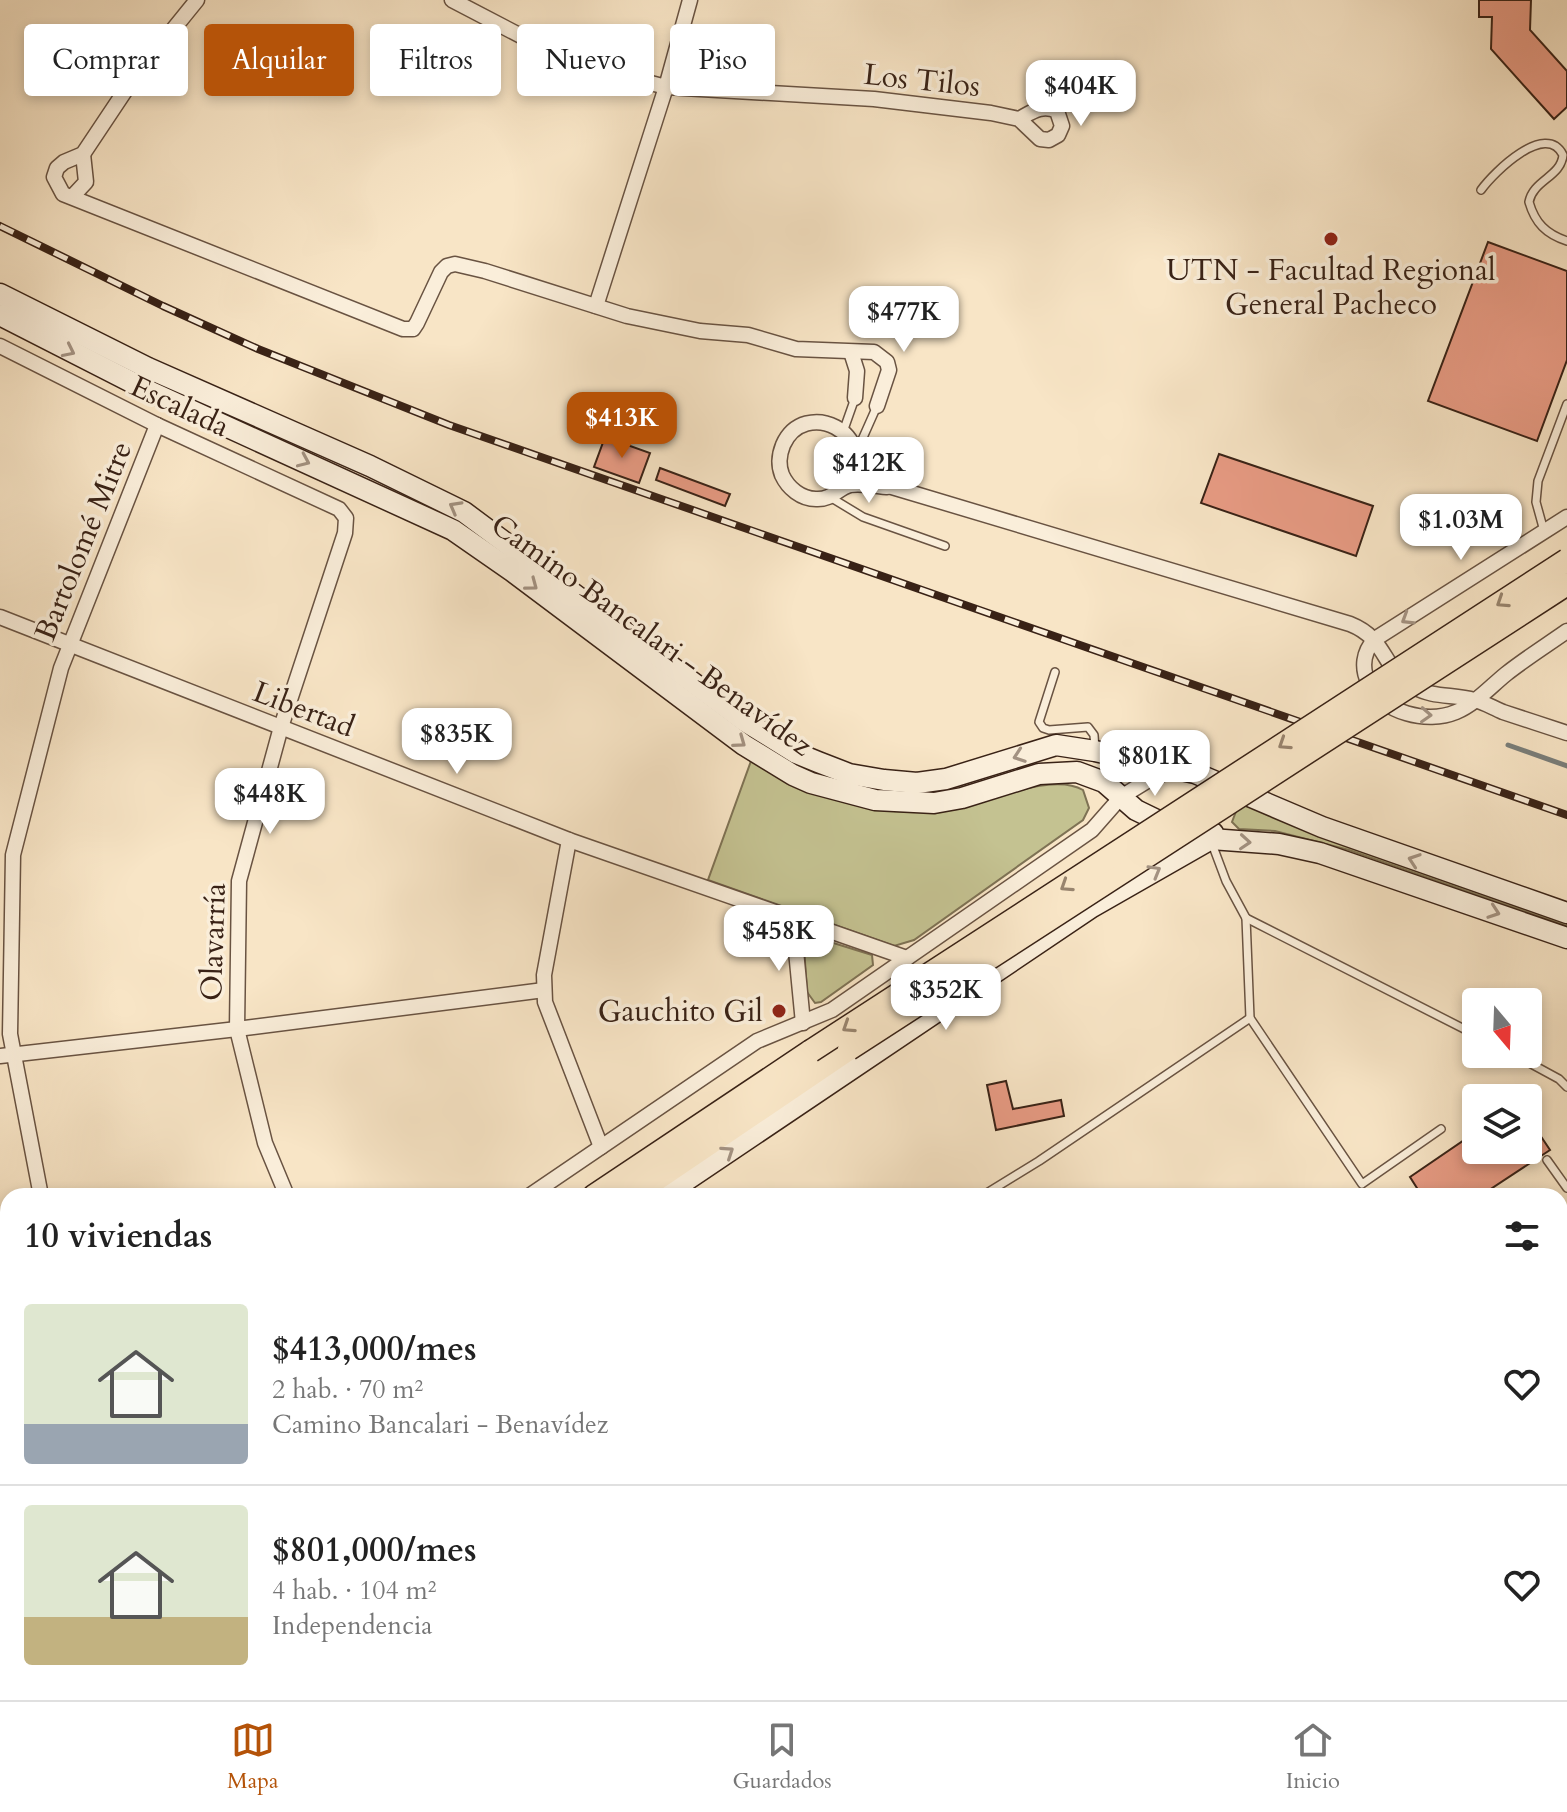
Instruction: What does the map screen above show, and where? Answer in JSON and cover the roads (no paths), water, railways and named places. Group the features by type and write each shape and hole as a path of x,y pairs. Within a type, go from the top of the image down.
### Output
{"main road":[{"name":"Camino Bancalari - Benavídez","path":"0,294 148,368 398,478 464,512 743,720 796,753 818,762 861,776 917,783 946,779 1056,745 1095,751 1195,773 1331,830 1567,913"},
{"name":"Camino Bancalari - Benavídez","path":"0,315 149,391 453,530 744,745 793,775 851,795 908,803 934,803 962,798 1039,774 1077,772 1104,782 1148,817 1211,839 1279,844 1320,853 1567,938"},
{"path":"606,1188 811,1051 1567,560"},
{"path":"644,1188 849,1049 1567,584"},
{"path":"675,1188 1092,907 1211,839 1235,788"}],"street":[{"path":"197,0 133,79 83,154 57,168 54,177 63,194 403,329 413,329 441,272 455,264 662,324 748,335 796,349 874,352 887,362 889,370 877,406"},
{"name":"Los Tilos","path":"452,0 544,48 666,87 874,99 1019,119"},
{"path":"596,306 666,87 690,0"},
{"path":"72,197 86,182 83,154"},
{"name":"Escalada","path":"0,346 157,425 339,509"},
{"path":"851,352 857,371 855,398"},
{"path":"856,453 854,476 848,485 830,497 804,497 784,479 780,466 780,453 785,440 794,430 819,422 843,432 871,473 892,487"},
{"name":"Bartolomé Mitre","path":"39,1188 6,1055 10,1034 6,854 69,644 157,425"},
{"path":"848,485 892,487 1350,624 1375,639 1402,680 1428,693 1475,700 1567,733"},
{"name":"Olavarría","path":"284,1188 265,1143 237,1029 239,881 281,727 345,533 346,518 339,509"},
{"path":"1567,517 1375,639 1367,648 1364,664 1366,677 1373,693 1390,707 1413,714 1442,716 1457,712 1475,700 1508,672 1567,631"},
{"name":"Libertad","path":"0,617 569,840 907,958"},
{"path":"541,1188 757,1041 832,1010 1092,830 1121,797 1174,769"},
{"path":"569,840 544,975 545,1002 601,1147"},
{"path":"793,920 803,1023"},
{"path":"6,1055 544,990"}],"lane":[{"path":"1481,190 1495,172 1532,147 1553,144 1562,151 1560,168 1534,190 1529,202 1538,223 1547,233 1567,241"},
{"path":"843,432 855,398"},
{"path":"1544,532 1536,502 1538,481 1567,404"},
{"path":"856,453 877,406"},
{"path":"830,497 863,517 945,546"},
{"path":"1055,672 1039,722 1049,730 1088,727 1094,735 1095,751"},
{"path":"1211,839 1226,881 1246,918 1250,1018 1362,1184 1441,1129"},
{"path":"1246,918 1462,1028"},
{"path":"995,1188 1250,1018"},
{"path":"1539,1068 1567,1087"},
{"path":"1547,1160 1567,1188"}],"waterway":[{"path":"1508,745 1567,766"}],"railway":[{"path":"0,226 258,349 449,425 1567,815"}],"place":[{"name":"UTN - Facultad Regional General Pacheco","path":"1331,239"},
{"name":"Gauchito Gil","path":"779,1011"}]}
